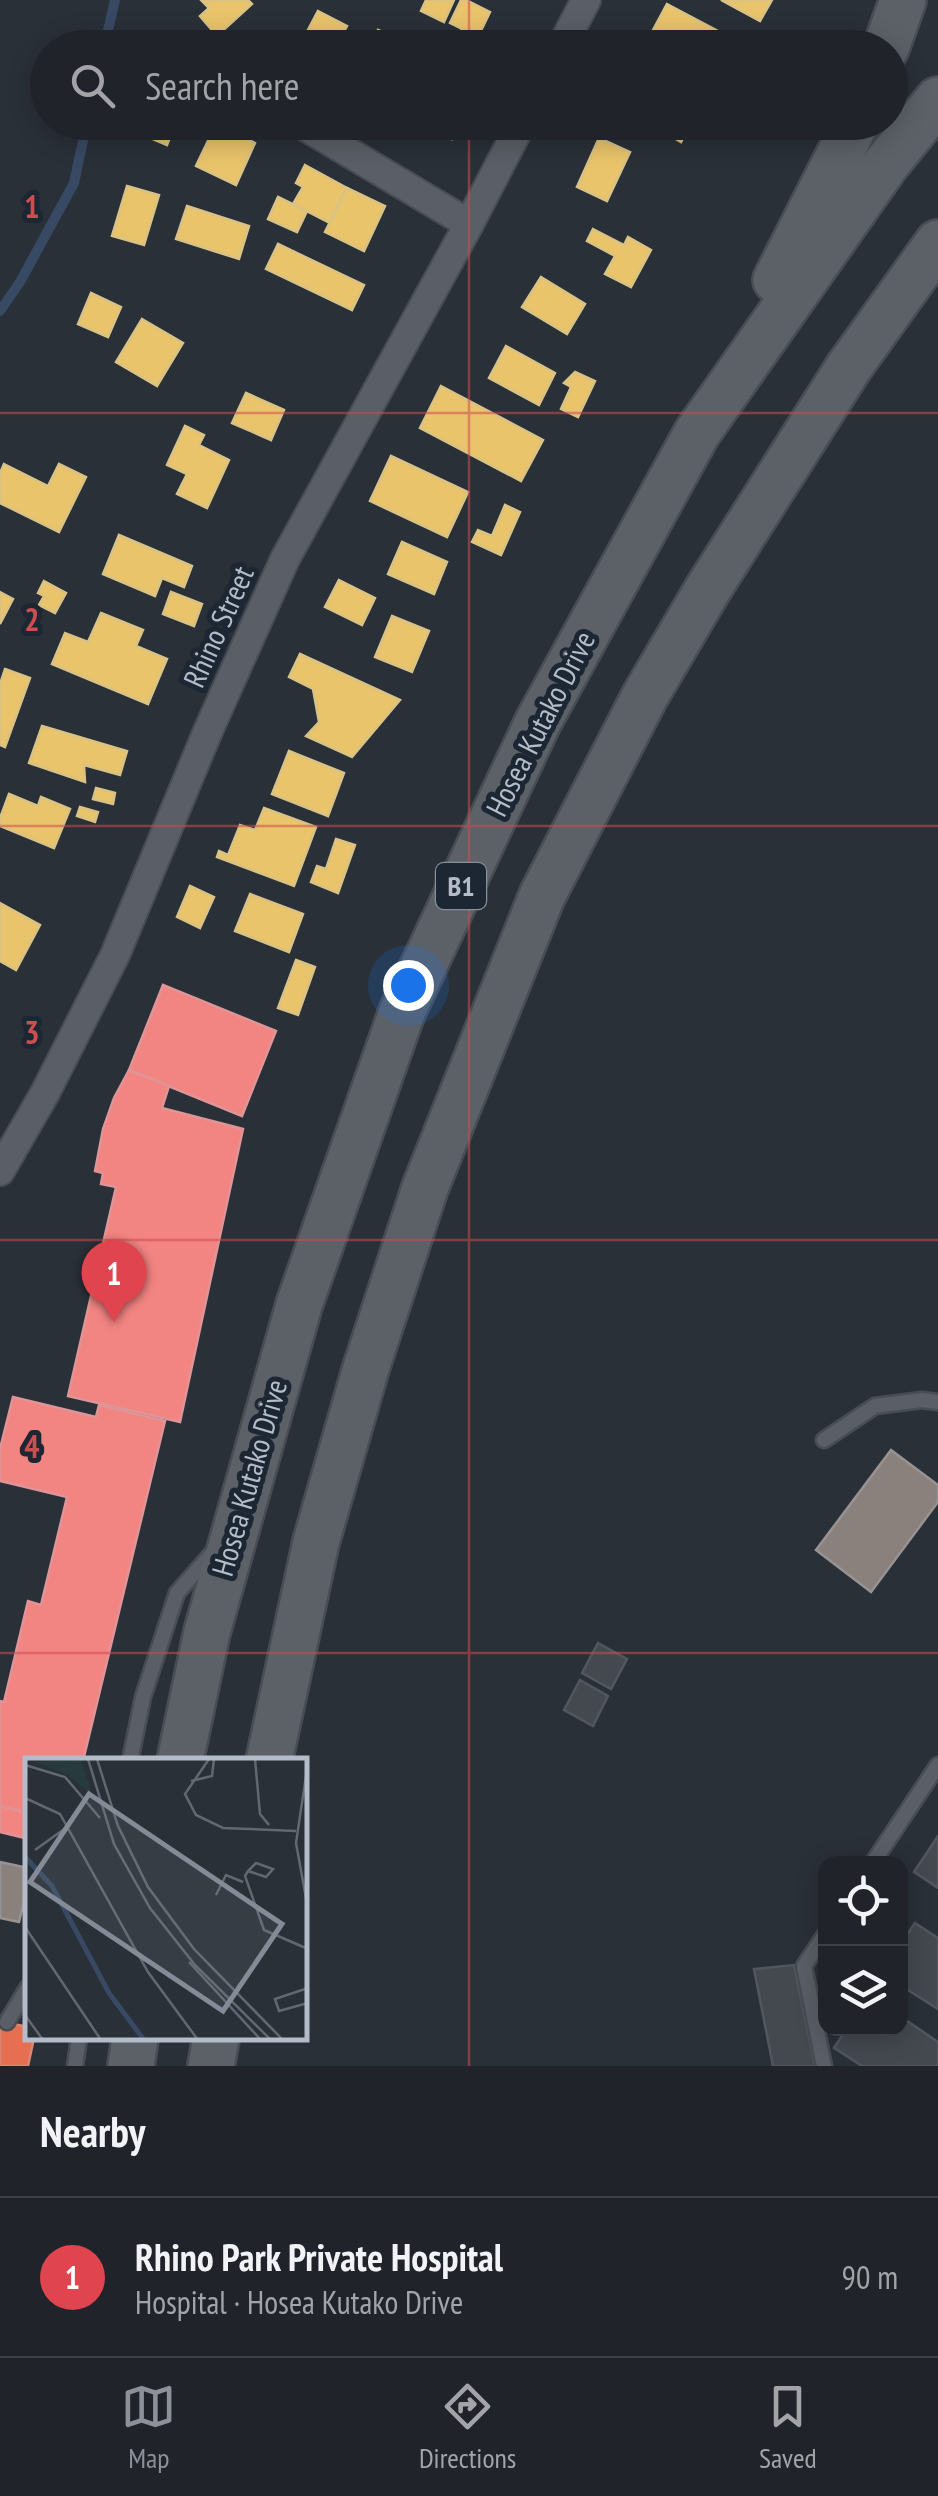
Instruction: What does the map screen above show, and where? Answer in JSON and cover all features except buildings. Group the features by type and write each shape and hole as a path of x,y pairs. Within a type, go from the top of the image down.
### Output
{"main road":[{"path":"892,30 903,0"},
{"name":"Hosea Kutako Drive","path":"908,137 938,100"},
{"path":"698,433 847,140"},
{"name":"Hosea Kutako Drive","path":"181,1758 207,1632 299,1305 402,1012 538,722 698,433 906,140"},
{"path":"270,1758 316,1542 366,1368 426,1188 542,896 645,696 708,589 849,367 938,244"},
{"path":"131,2066 135,2041"},
{"path":"211,2066 215,2041"}],"street":[{"path":"570,30 586,0"},
{"path":"328,140 469,224"},
{"name":"Rhino Street","path":"0,1171 45,1093 115,955 208,731 286,559 513,140"}],"lane":[{"path":"824,1440 875,1406 922,1400 938,1402"},
{"path":"131,1758 143,1697 178,1593 236,1523"},
{"path":"877,1856 938,1764"},
{"path":"818,1945 804,1966 824,2066"},
{"path":"6,2022 25,1992"},
{"path":"74,2066 78,2041"}],"waterway":[{"path":"108,30 115,0"},
{"path":"0,311 74,183 83,140"}],"place":[{"name":"Rhino Park Private Hospital","path":"114,1322"}]}
